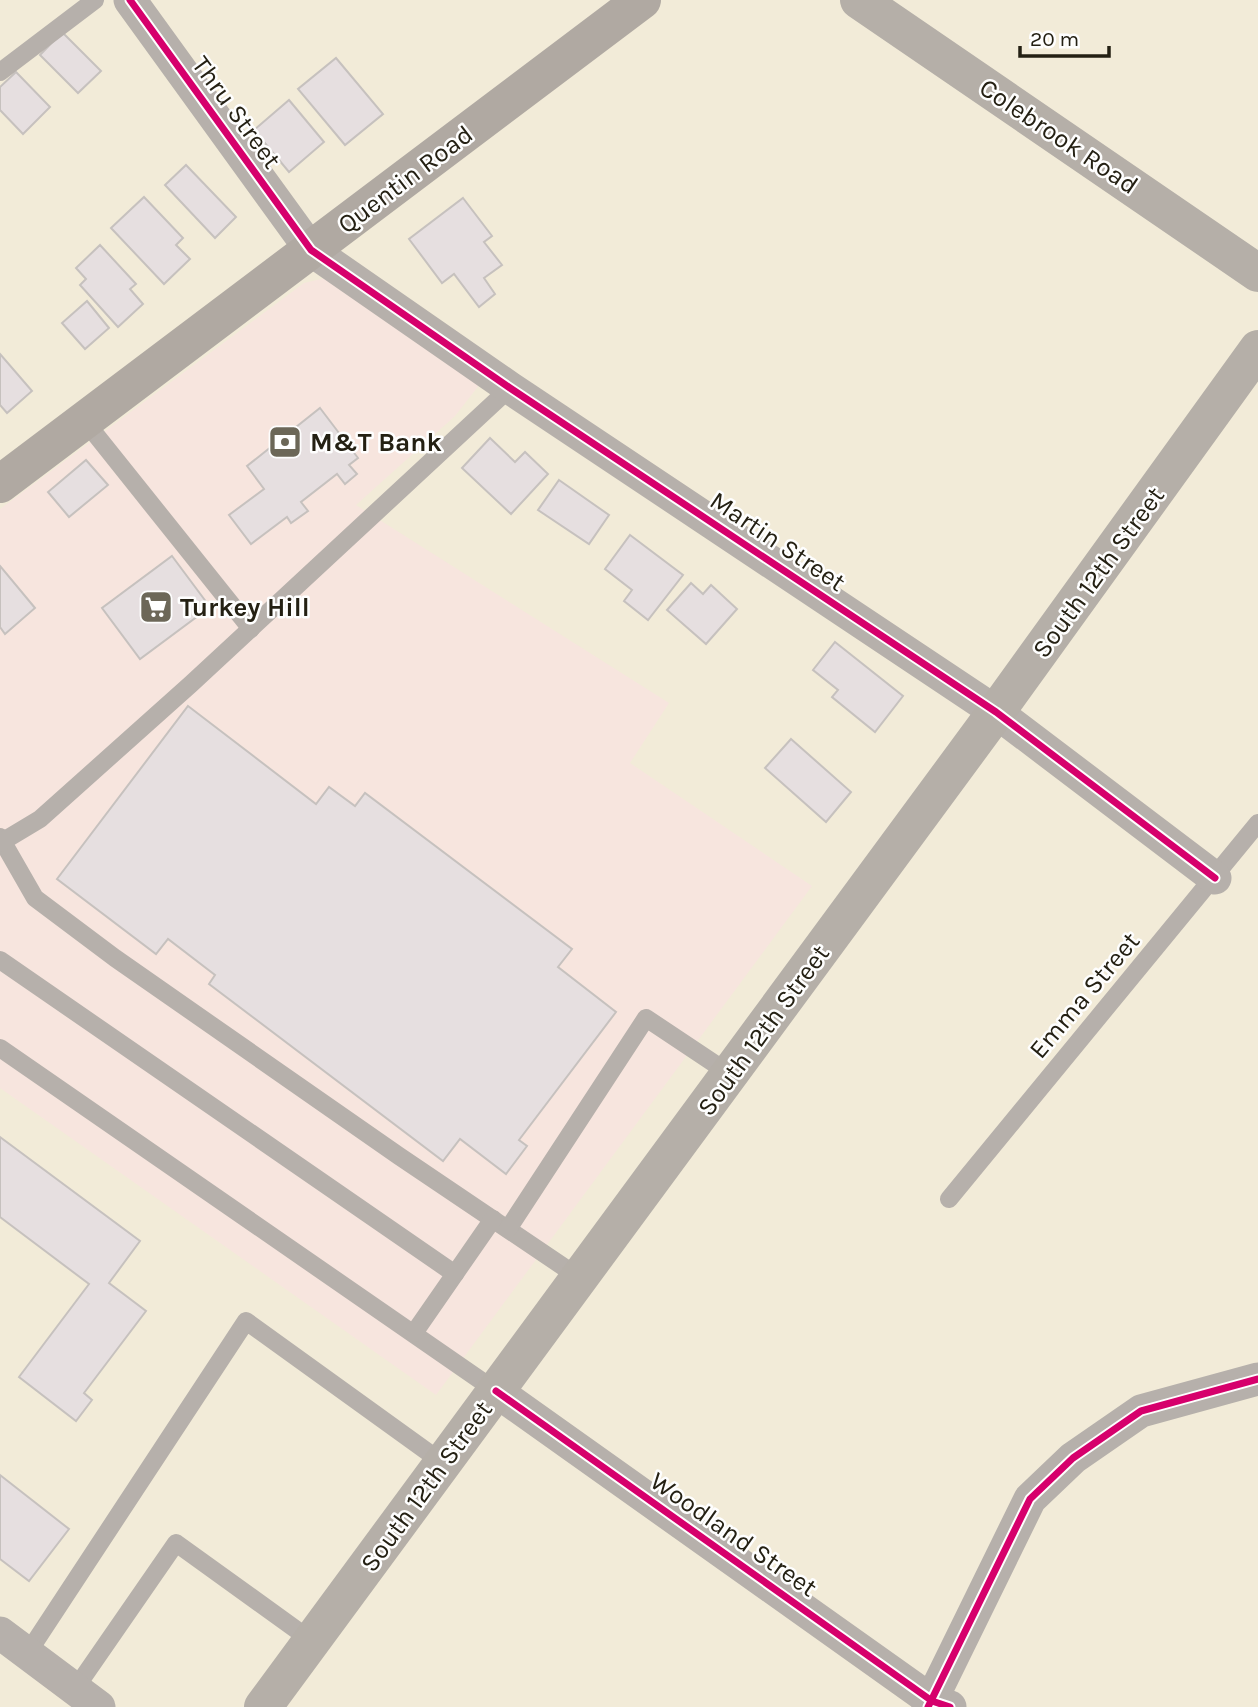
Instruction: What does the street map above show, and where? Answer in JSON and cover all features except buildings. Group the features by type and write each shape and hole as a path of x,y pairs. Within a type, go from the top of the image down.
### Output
{"highway":[{"name":"Quentin Road","path":"0,484 642,0"}],"main road":[{"name":"Colebrook Road","path":"859,0 1258,272"},
{"name":"South 12th Street","path":"263,1707 996,712 1258,349"}],"street":[{"name":"Thru Street","path":"130,0 311,250"},
{"name":"Martin Street","path":"311,250 510,388 996,712 1215,878"},
{"path":"937,1705 1030,1499 1073,1458 1141,1411 1258,1379"},
{"name":"Woodland Street","path":"496,1391 937,1705"},
{"path":"0,1633 87,1698"}],"lane":[{"path":"0,72 95,0"},
{"path":"510,388 251,629 40,819 1,841 35,898 127,966 580,1278"},
{"path":"84,421 251,629"},
{"name":"Emma Street","path":"949,1199 1258,823"},
{"path":"0,960 456,1273"},
{"path":"414,1333 456,1273 500,1224 646,1018 730,1074"},
{"path":"0,1048 496,1391"},
{"path":"27,1654 246,1321 443,1463"},
{"path":"87,1698 176,1544 312,1641"}],"shaded area":[{"path":"325,278 480,384 455,416 356,505 669,703 630,763 812,886 436,1395 0,1088 0,509 304,283"}],"cycle path":[{"path":"130,0 311,250 510,388 996,712 1215,878"},
{"path":"928,1707 1030,1499 1073,1458 1141,1411 1258,1379"},
{"path":"496,1391 932,1701 950,1707"}],"place":[{"name":"M&T Bank","path":"285,442"},
{"name":"Turkey Hill","path":"156,607"}]}
